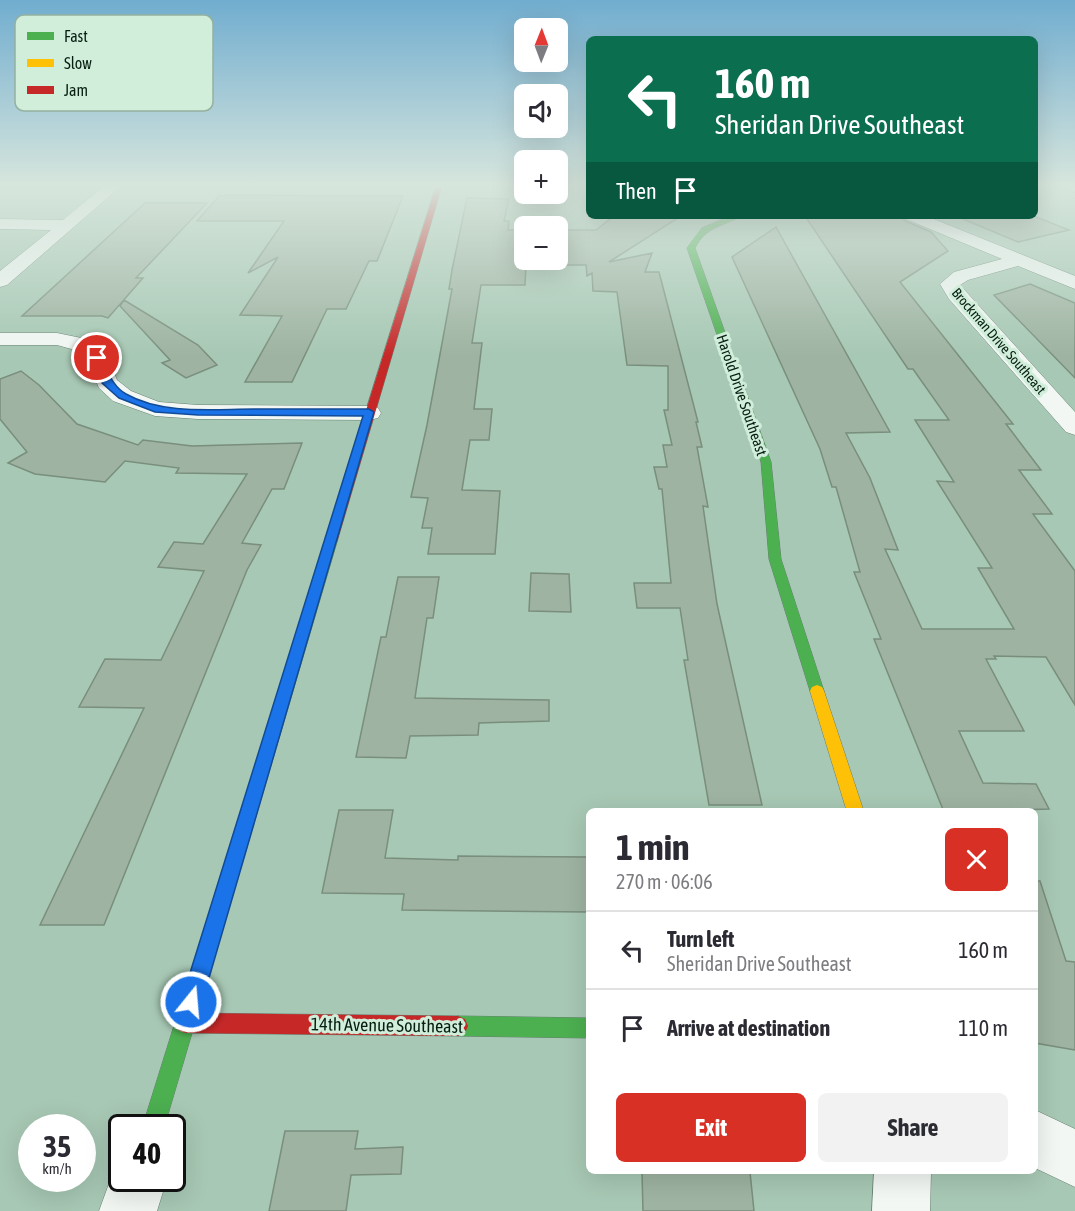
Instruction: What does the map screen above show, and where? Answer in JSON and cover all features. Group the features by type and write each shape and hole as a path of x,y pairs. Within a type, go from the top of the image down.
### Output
{"street":[{"path":"0,281 47,243"},
{"path":"157,1114 421,243"},
{"name":"Harold Drive Southeast","path":"693,243 691,248 766,462 775,559 855,808"},
{"path":"977,243 1075,283"},
{"name":"Brockman Drive Southeast","path":"1020,260 961,276 950,284 956,295 1075,427"},
{"path":"0,339 57,339 83,345 97,358 107,383 122,396 155,409 198,412 369,412"},
{"name":"14th Avenue Southeast","path":"185,1023 586,1028"},
{"path":"1038,1140 1075,1159"},
{"path":"901,1211 903,1174"},
{"path":"128,1211 134,1192"}],"building":[{"path":"102,243 170,243 136,278 143,278 108,318 102,316 22,316"},
{"path":"269,243 384,243 377,261 369,261 346,309 327,309 292,382 245,382 282,316 240,315 278,257 248,273"},
{"path":"458,243 514,243 514,270 526,270 525,285 481,285 472,343 482,343 474,409 492,409 489,440 470,440 462,490 500,491 495,554 428,554 432,528 422,528 428,498 411,497 452,289 449,289"},
{"path":"568,243 640,243 609,262 652,253 645,272 659,272 698,422 696,422 702,447 697,447 708,507 703,506 717,604 762,805 709,805 684,660 688,660 680,608 637,608 634,583 671,583 662,489 659,489 654,467 667,467 663,445 672,445 664,410 668,410 668,366 627,365 617,292 593,291 592,273 587,276 586,265 568,265"},
{"path":"753,243 785,243 890,432 846,433 870,478 898,550 885,549 922,629 1014,629 978,568 992,568 937,481 954,482 915,420 949,420 913,369 908,369 823,243 940,243 948,251 900,282 1013,424 1006,424 1041,470 1019,470 1052,514 1033,514 1075,571 1075,705 1046,657 994,656 996,659 986,659 1024,731 959,731 983,783 1036,784 1049,809 942,808 874,639 881,639 854,572 860,572 836,487 832,487 820,449 732,257"},
{"path":"1030,284 1075,303 1075,378 994,295"},
{"path":"124,300 198,345 217,365 186,378 162,363 170,360 120,306"},
{"path":"21,371 39,385 77,424 138,445 143,440 192,446 302,443 284,489 272,489 242,543 261,545 247,570 104,925 40,925 144,708 79,707 105,659 161,660 204,571 158,567 174,542 203,544 247,474 176,473 179,468 125,461 105,482 35,474 8,463 27,452 0,419 0,379"},
{"path":"531,573 569,574 571,612 529,611"},
{"path":"398,577 439,577 433,618 427,618 415,698 549,700 549,721 479,723 478,735 410,736 406,758 356,757 381,637 386,637"},
{"path":"339,810 393,810 385,858 458,860 458,856 586,857 586,912 402,910 404,894 322,893"},
{"path":"1038,881 1040,881 1066,961 1075,962 1075,1050 1038,1044"},
{"path":"285,1131 358,1131 355,1149 403,1147 401,1174 351,1175 346,1211 269,1211"},
{"path":"642,1174 750,1174 754,1211 643,1211"}],"traffic: fast":[{"path":"694,243 691,248 766,462 775,559 817,691"},
{"path":"157,1114 331,542"},
{"path":"458,1026 586,1028"}],"traffic: slow":[{"path":"817,691 855,808"}],"traffic: jam":[{"path":"331,542 422,243"},
{"path":"185,1023 458,1026"}],"route":[{"path":"97,358 107,383 122,396 155,409 198,412 369,412 191,1002"}]}
